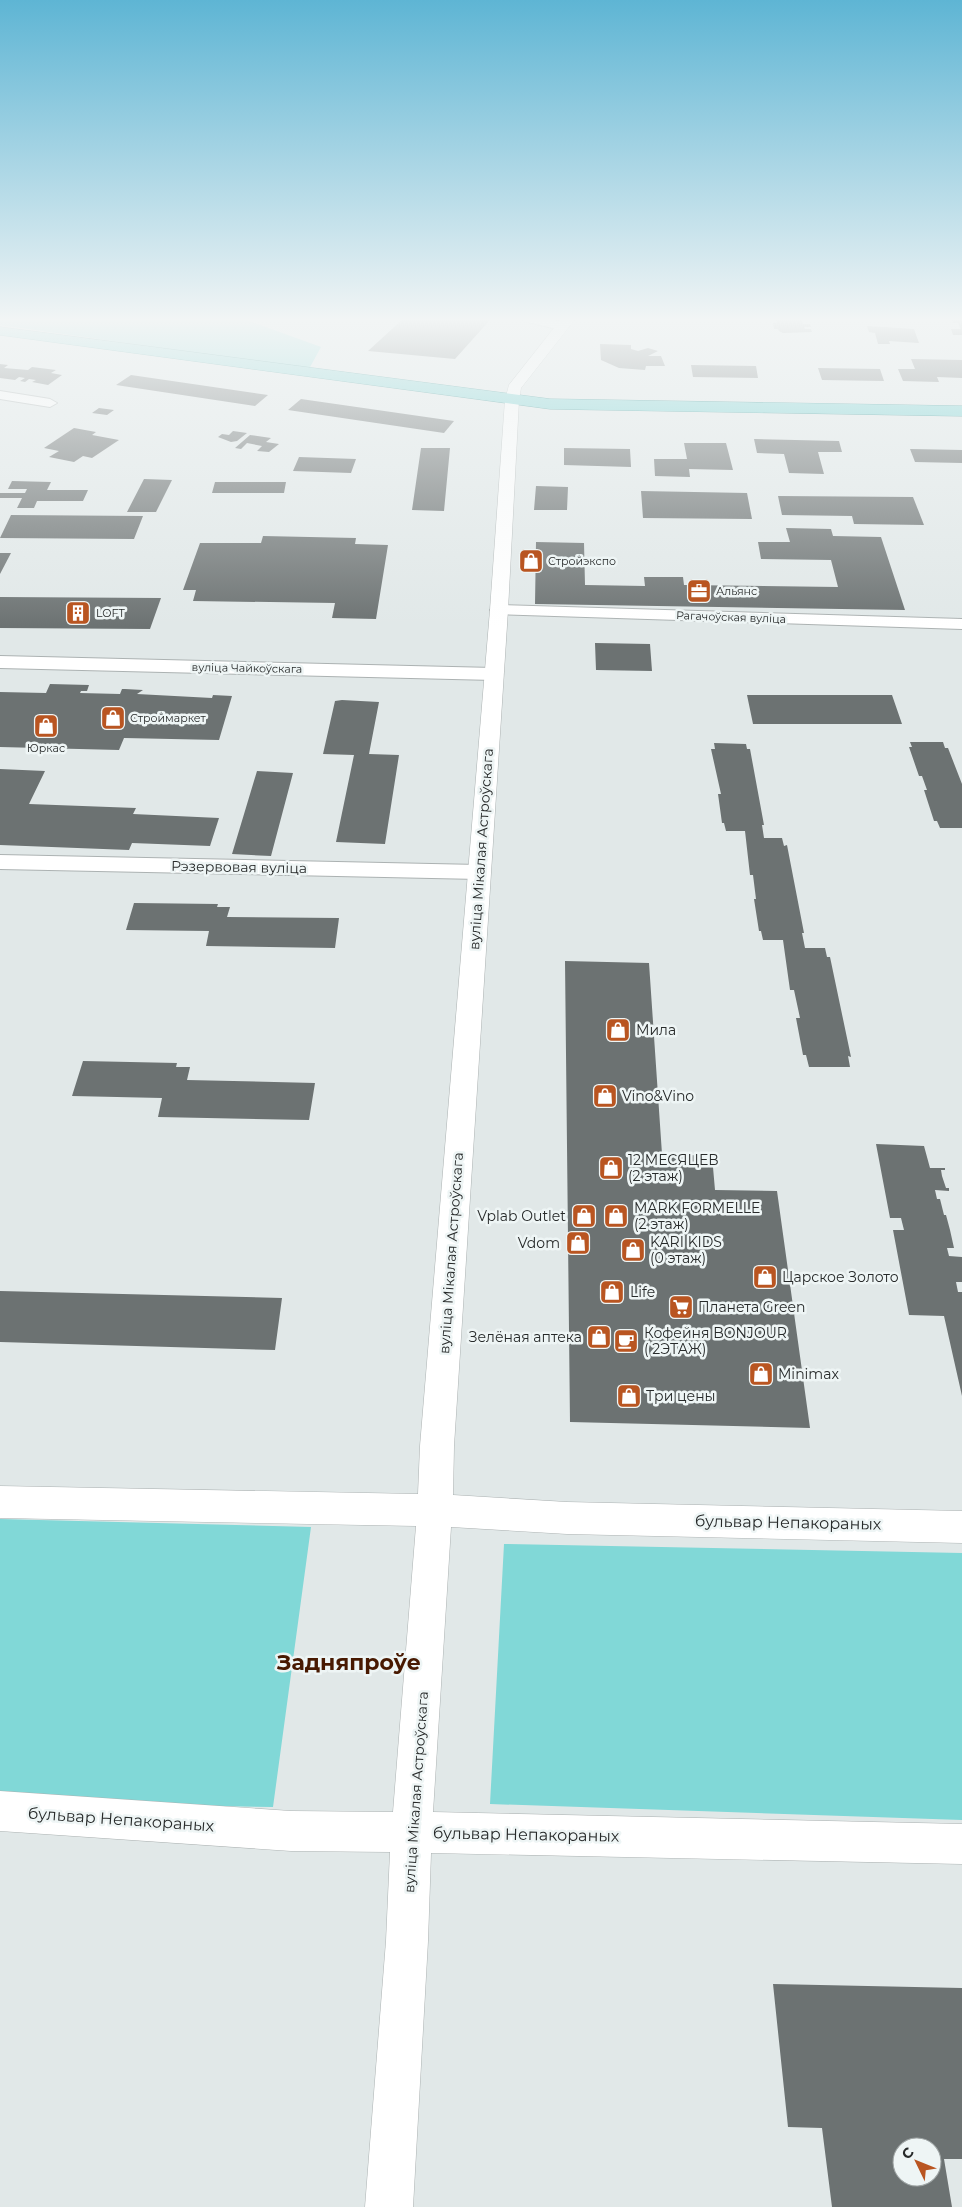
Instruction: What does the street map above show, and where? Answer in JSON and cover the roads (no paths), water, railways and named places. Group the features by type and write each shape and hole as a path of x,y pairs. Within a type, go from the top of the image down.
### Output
{"main road":[{"name":"вуліца Мікалая Астроўскага","path":"389,2207 407,1941 411,1834 435,1510 436,1446 499,610 511,421"},
{"name":"бульвар Непакораных","path":"0,1502 377,1511 435,1510 567,1518 962,1527"},
{"name":"бульвар Непакораных","path":"0,1811 291,1831 411,1834 570,1834 962,1844"}],"street":[{"name":"Рагачоўская вуліца","path":"499,610 962,624"},
{"name":"вуліца Чайкоўскага","path":"0,662 494,674"},
{"name":"Рэзервовая вуліца","path":"0,862 479,872"}],"place":[{"name":"Стройэкспо","path":"531,561"},
{"name":"Альянс","path":"699,591"},
{"name":"LOFT","path":"78,613"},
{"name":"Строймаркет","path":"113,718"},
{"name":"Юркас","path":"46,726"},
{"name":"Мила","path":"618,1030"},
{"name":"Vino&Vino","path":"605,1096"},
{"name":"12 МЕСЯЦЕВ (2 этаж)","path":"611,1168"},
{"name":"Vplab Outlet","path":"584,1216"},
{"name":"MARK FORMELLE (2 этаж)","path":"616,1216"},
{"name":"Vdom","path":"578,1243"},
{"name":"KARI KIDS (0 этаж)","path":"633,1250"},
{"name":"Царское Золото","path":"765,1277"},
{"name":"Life","path":"612,1292"},
{"name":"Планета Green","path":"681,1307"},
{"name":"Зелёная аптека","path":"599,1337"},
{"name":"Кофейня BONJOUR ( 2ЭТАЖ)","path":"626,1341"},
{"name":"Minimax","path":"761,1374"},
{"name":"Три цены","path":"629,1396"}],"district":[{"name":"Задняпроўе","path":"349,1662"}]}
